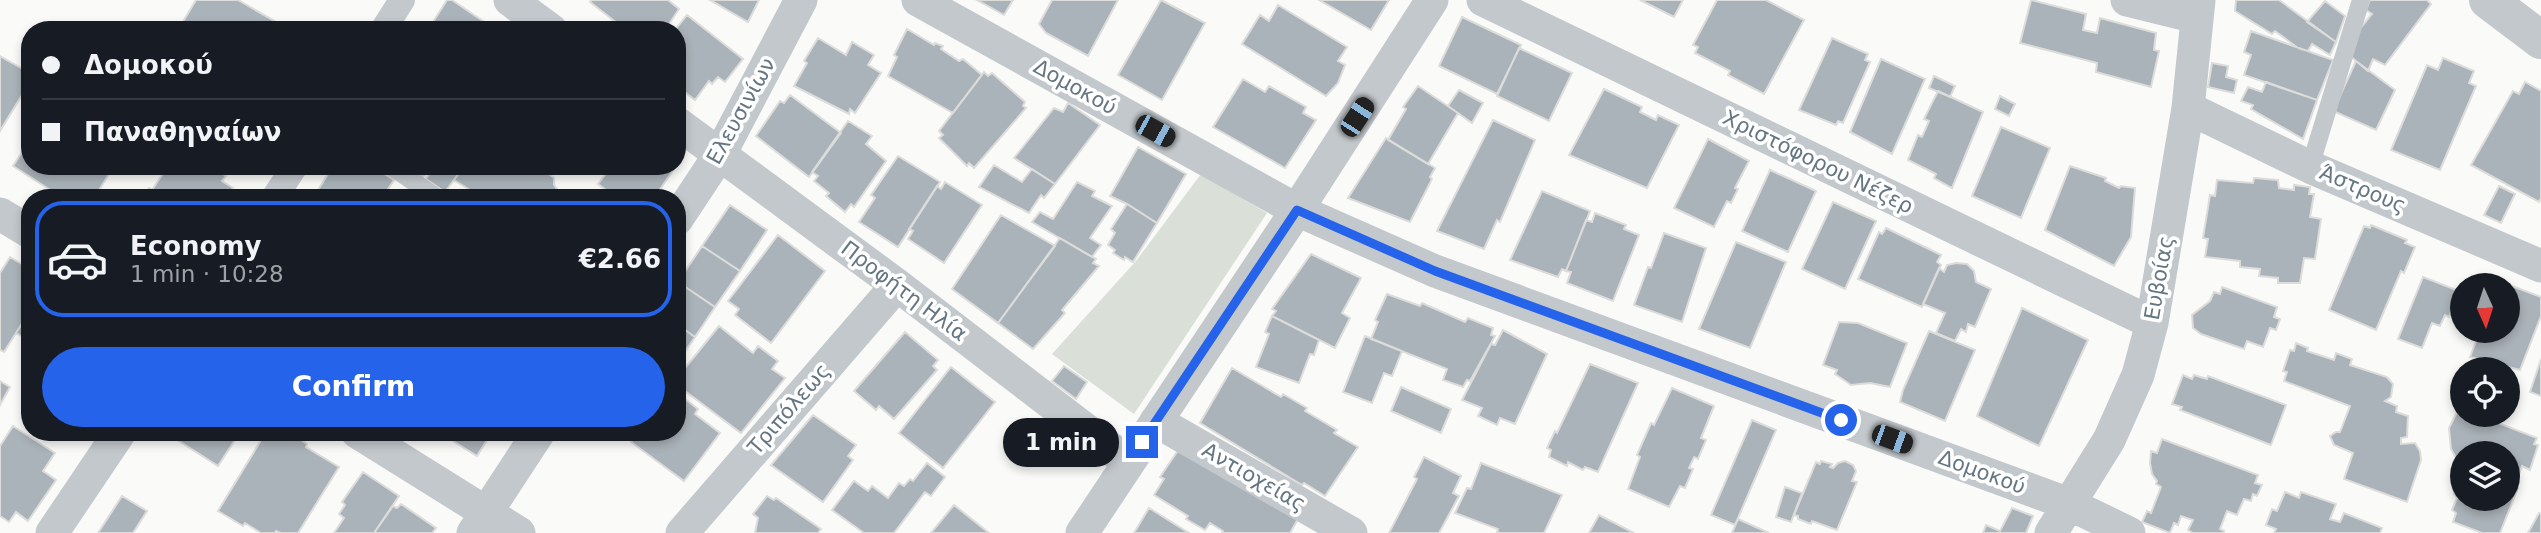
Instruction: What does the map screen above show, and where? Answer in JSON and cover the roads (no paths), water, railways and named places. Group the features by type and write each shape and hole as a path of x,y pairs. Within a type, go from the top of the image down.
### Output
{"street":[{"path":"389,21 402,0"},
{"path":"510,0 539,21"},
{"name":"Ελευσινίων","path":"686,205 720,154 801,0"},
{"name":"Δομοκού","path":"918,0 1297,210 1435,271 2069,504 2129,533"},
{"path":"1082,533 1297,210 1432,0"},
{"name":"Χριστόφορου Νέζερ","path":"1483,0 2151,323"},
{"path":"2127,0 2198,8"},
{"path":"2488,0 2541,40"},
{"name":"Ευβοίας","path":"2051,533 2109,440 2138,375 2151,323 2188,108 2198,8"},
{"name":"Άστρους","path":"2188,108 2310,167 2541,266"},
{"name":"Προφήτη Ηλία","path":"686,129 897,285 1128,462"},
{"path":"0,214 21,227"},
{"name":"Τριπόλεως","path":"682,533 897,285"},
{"name":"Αντιοχείας","path":"1156,421 1352,533"},
{"path":"52,533 114,441"},
{"path":"369,441 480,523 519,533"},
{"path":"480,523 533,441"}],"lane":[{"path":"2310,167 2361,0"},
{"path":"404,175 424,189"}]}
